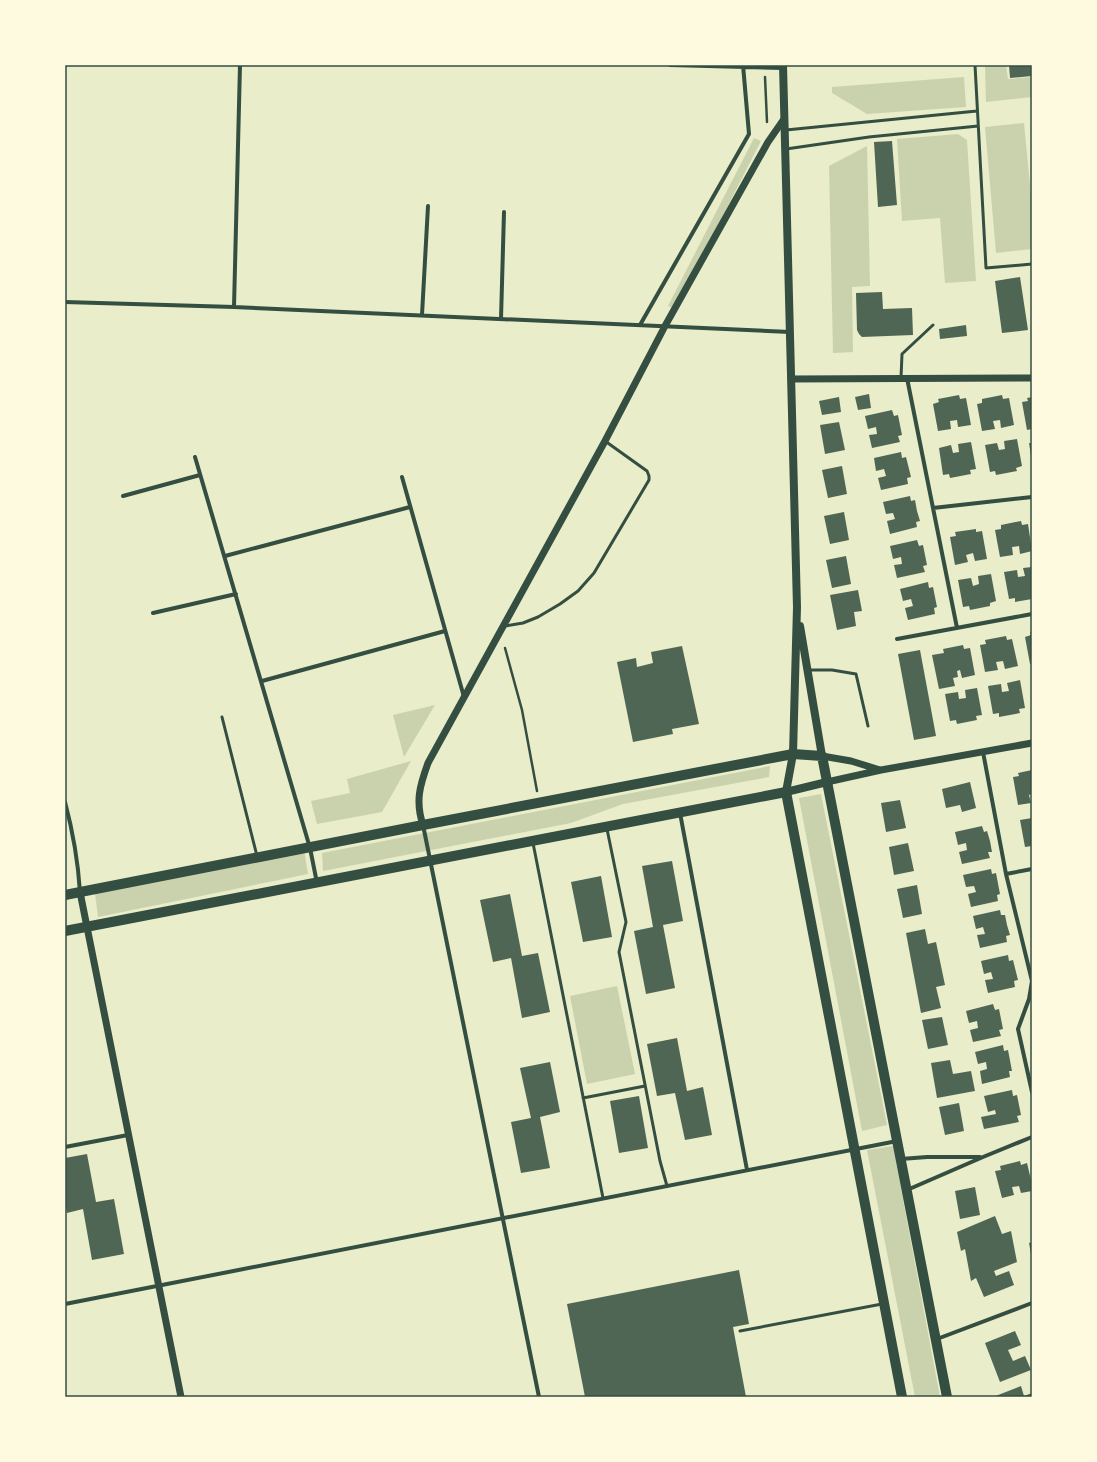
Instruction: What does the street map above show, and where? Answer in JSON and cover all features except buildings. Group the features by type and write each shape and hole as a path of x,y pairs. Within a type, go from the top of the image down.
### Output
{"main road":[{"path":"783,66 797,607 793,754 786,792 902,1397"},
{"path":"797,607 822,756 947,1397"},
{"path":"65,895 793,754 822,756"},
{"path":"65,931 318,884 786,792 827,782"}],"street":[{"path":"234,308 240,65"},
{"path":"670,65 783,66"},
{"path":"640,325 749,134 743,66"},
{"path":"539,1397 431,861 423,825 418,811 420,788 428,763 605,441 665,326 768,142 784,118"},
{"path":"422,315 428,206"},
{"path":"501,319 504,212"},
{"path":"65,302 422,315 790,332"},
{"path":"904,378 933,508 957,628"},
{"path":"791,379 1032,378"},
{"path":"195,457 262,681 310,848 318,884"},
{"path":"123,496 200,475"},
{"path":"402,477 464,697"},
{"path":"933,508 1032,497"},
{"path":"225,556 410,508"},
{"path":"153,613 236,594"},
{"path":"897,639 1032,614"},
{"path":"262,681 446,631"},
{"path":"827,782 881,770 1032,743"},
{"path":"983,752 1006,874 1032,981 1029,999 1018,1029 1032,1092"},
{"path":"822,756 852,761 881,770"},
{"path":"65,802 74,836 79,867 80,892 181,1397"},
{"path":"680,813 747,1170"},
{"path":"1006,874 1032,869"},
{"path":"65,1147 128,1135"},
{"path":"906,1190 1032,1137"},
{"path":"65,1304 897,1141"},
{"path":"900,1160 927,1157 983,1157"},
{"path":"936,1340 1032,1303"}],"lane":[{"path":"975,65 986,268 1032,264"},
{"path":"784,130 978,111"},
{"path":"784,149 869,137 978,126"},
{"path":"904,378 902,354 933,326"},
{"path":"502,629 538,617 578,591 594,574 649,480 647,471 605,441"},
{"path":"808,670 832,670 856,674 868,726"},
{"path":"222,718 257,858"},
{"path":"607,827 626,922 619,952 660,1161 667,1186"},
{"path":"532,842 603,1198"},
{"path":"583,1098 645,1086"},
{"path":"740,1332 884,1304"}],"path":[{"path":"764,67 768,142"},
{"path":"502,629 522,710 539,804"}],"green space":[{"path":"985,65 1006,65 1008,79 1032,77 1032,97 986,102"},
{"path":"964,77 966,107 867,114 832,93 832,87"},
{"path":"1024,123 1032,206 1032,249 996,253 985,127"},
{"path":"958,134 967,140 976,281 945,283 940,218 902,221 897,139"},
{"path":"754,138 761,141 675,309 668,306"},
{"path":"867,146 870,286 852,287 853,352 833,353 829,166"},
{"path":"435,705 404,757 393,715"},
{"path":"411,761 382,812 317,824 311,801 350,793 347,779"},
{"path":"770,766 769,777 623,804 571,823 323,871 322,853"},
{"path":"821,794 887,1125 862,1131 799,798"},
{"path":"304,850 308,874 98,917 95,893"},
{"path":"617,986 635,1074 587,1084 570,996"},
{"path":"893,1146 940,1397 915,1397 867,1150"}]}
